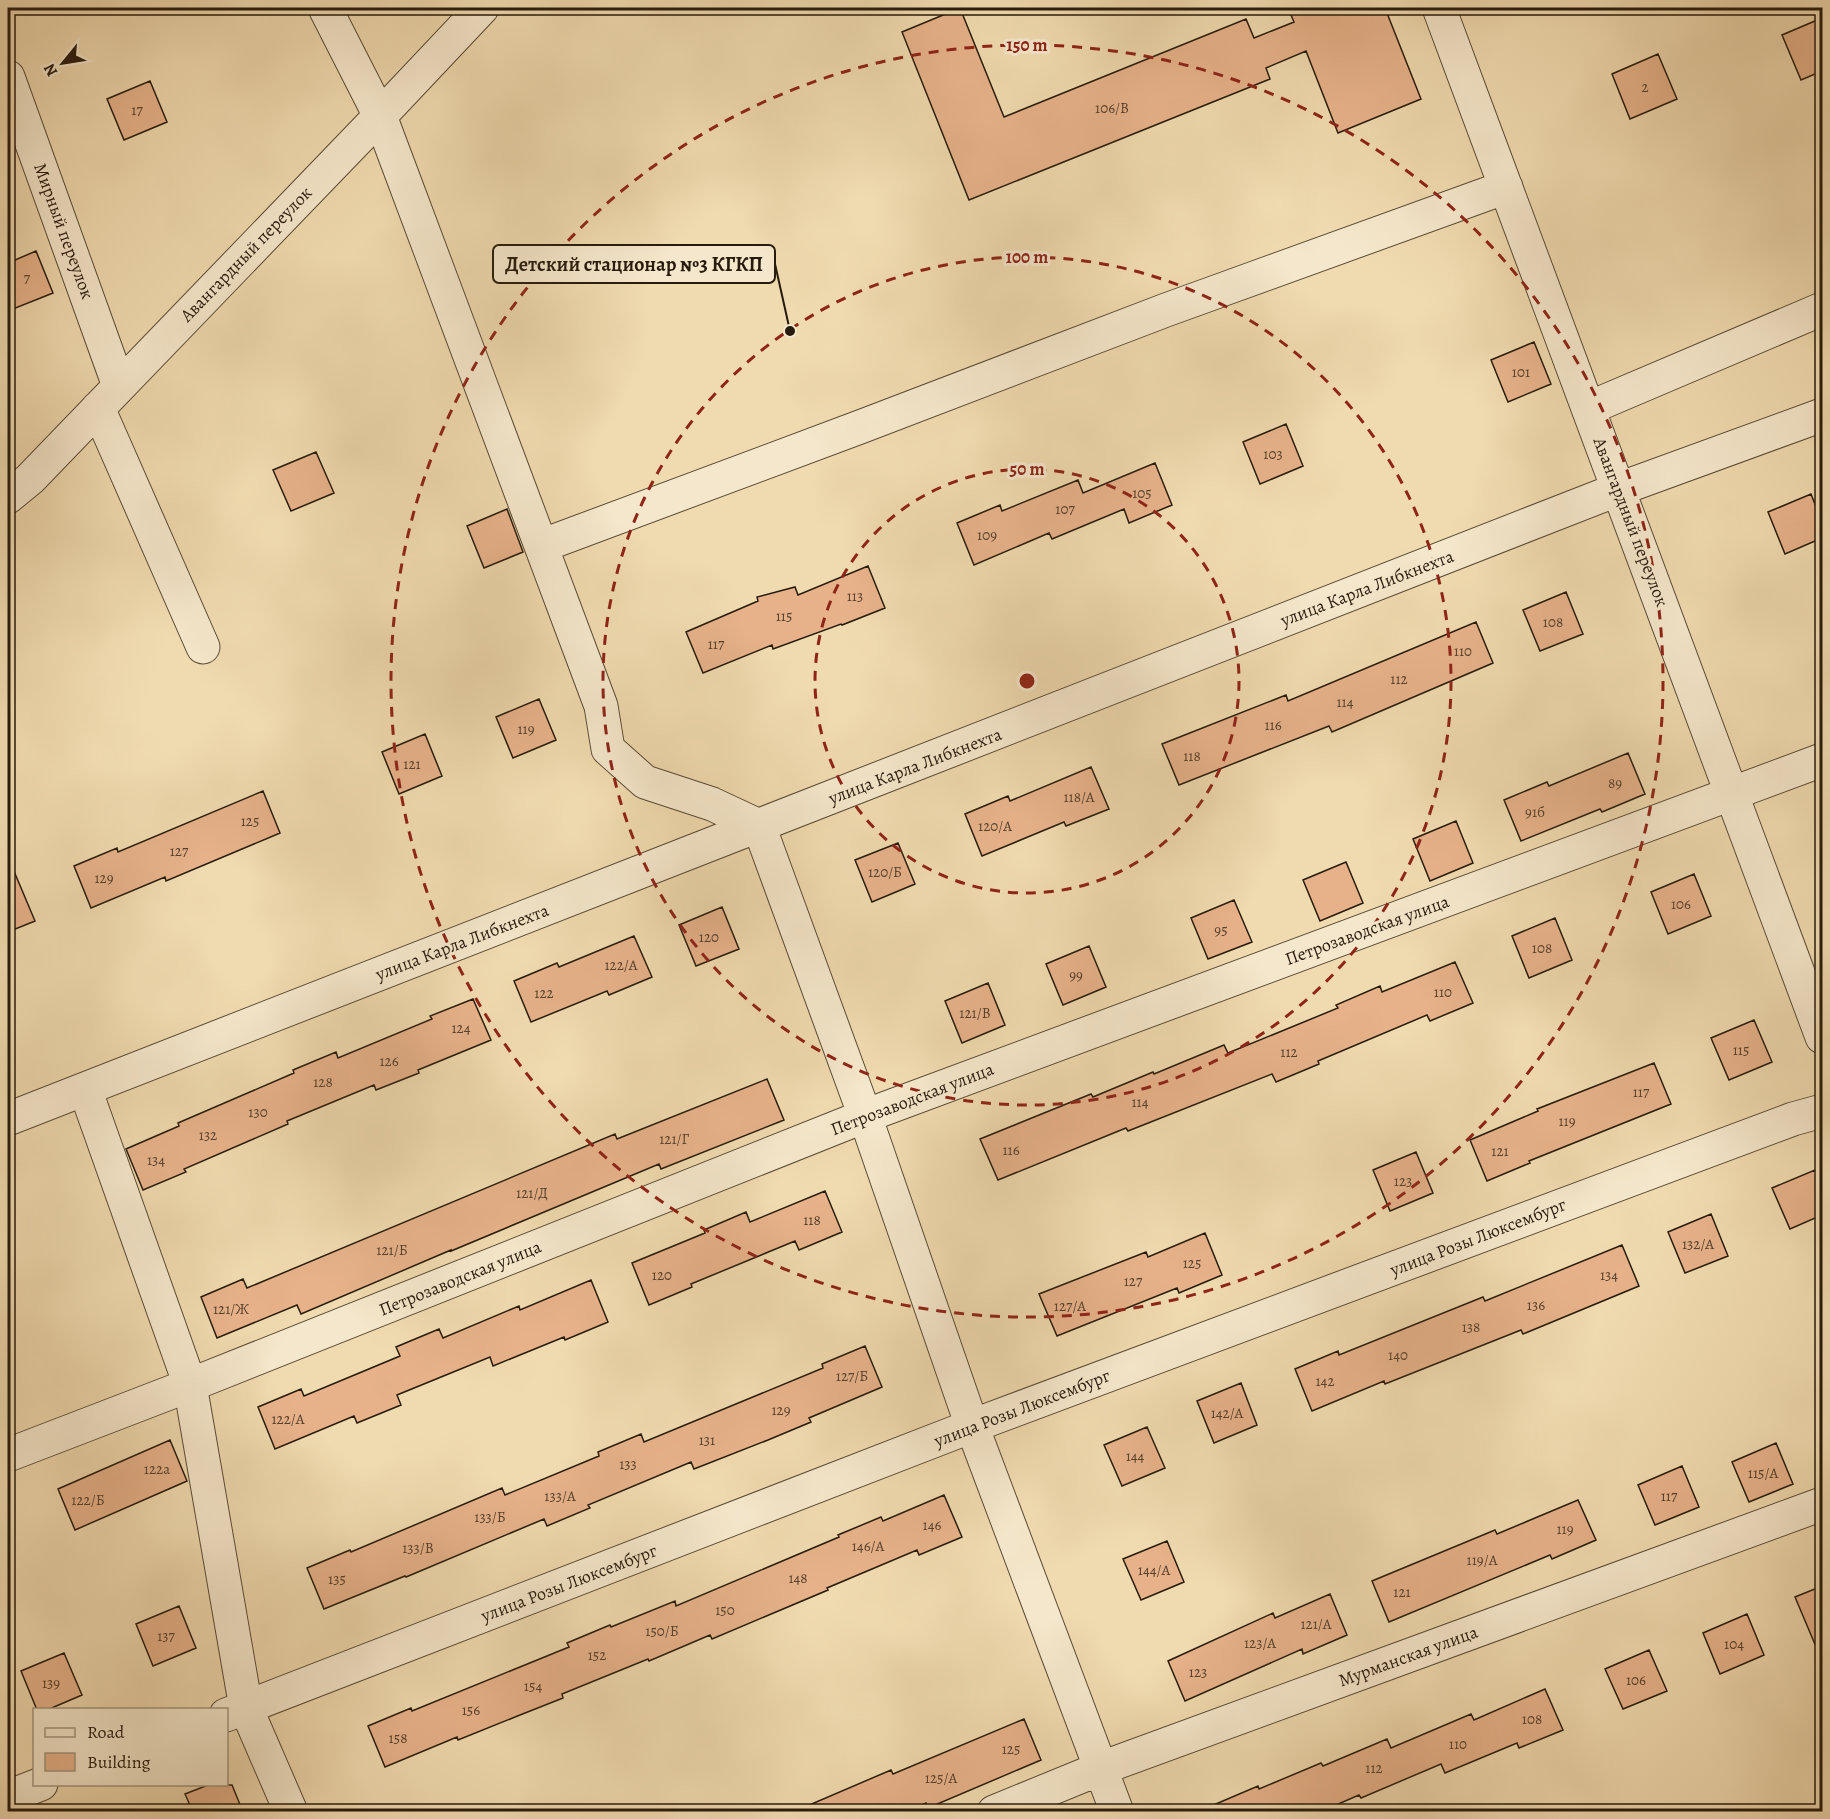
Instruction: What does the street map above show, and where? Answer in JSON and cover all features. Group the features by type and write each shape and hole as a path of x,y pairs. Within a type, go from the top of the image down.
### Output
{"street":[{"path":"325,8 380,116 601,706 608,749 645,782 712,804 759,826 865,1116 972,1426 1117,1812"},
{"name":"Авангардный переулок","path":"8,497 30,479 482,8"},
{"name":"Авангардный переулок","path":"1439,8 1822,1037"},
{"name":"Мирный переулок","path":"8,77 108,397 203,647"},
{"path":"541,546 860,428 1166,310 1506,187"},
{"path":"1589,408 1822,309"},
{"name":"улица Карла Либкнехта","path":"8,1119 1619,489 1822,415"},
{"name":"Петрозаводская улица","path":"8,1455 190,1385 865,1116 1822,760"},
{"path":"85,1089 190,1385 236,1712 291,1812"},
{"name":"улица Розы Люксембург","path":"236,1712 972,1426 1793,1119 1822,1111"},
{"name":"Мурманская улица","path":"994,1812 1100,1769 1822,1504"},
{"path":"8,1797 38,1786"}],"building":[{"path":"960,8 1004,117 1246,19 1254,38 1294,22 1288,8 1385,8 1421,99 1338,133 1306,51 1266,68 1270,79 969,200 902,32"},
{"path":"1822,18 1822,71 1801,80 1782,35"},
{"path":"1658,54 1677,99 1630,119 1612,74"},
{"path":"150,81 167,122 124,140 107,99"},
{"path":"36,251 53,293 8,311 8,263"},
{"path":"1534,342 1551,384 1508,402 1491,360"},
{"path":"1286,424 1303,466 1260,484 1243,442"},
{"path":"316,452 334,493 291,511 273,470"},
{"path":"1155,463 1172,505 1129,523 1124,509 1052,539 1049,533 974,565 957,523 1000,505 1002,511 1078,480 1083,493"},
{"path":"1811,494 1822,522 1822,538 1785,554 1768,512"},
{"path":"507,509 523,552 484,568 467,526"},
{"path":"868,566 885,608 773,649 772,645 703,673 686,632 758,601 757,597 795,587 798,595"},
{"path":"1566,592 1583,634 1540,651 1523,610"},
{"path":"1476,622 1493,663 1332,732 1329,726 1179,785 1162,744 1286,695 1288,701"},
{"path":"539,699 556,740 513,758 496,717"},
{"path":"425,734 442,776 399,794 382,752"},
{"path":"1628,753 1645,794 1602,812 1600,809 1521,841 1504,800 1547,782 1549,786"},
{"path":"1091,767 1109,809 1066,826 1064,822 982,856 965,814 1008,796 1010,801"},
{"path":"263,791 280,833 166,881 165,877 91,908 74,866 117,848 118,852"},
{"path":"1456,821 1473,863 1430,881 1413,839"},
{"path":"898,843 915,884 872,902 855,860"},
{"path":"8,857 35,921 8,932"},
{"path":"1346,862 1363,903 1320,921 1303,880"},
{"path":"1694,874 1711,916 1668,934 1651,892"},
{"path":"1234,900 1252,942 1208,959 1191,918"},
{"path":"722,907 739,949 696,966 679,925"},
{"path":"1555,918 1572,960 1529,978 1512,936"},
{"path":"634,936 652,977 609,995 607,991 531,1022 514,981 557,963 559,967"},
{"path":"1089,946 1106,987 1063,1005 1046,964"},
{"path":"1455,962 1473,1003 1430,1021 1427,1015 1318,1061 1319,1064 1276,1082 1272,1074 1128,1131 1126,1128 998,1180 980,1139 1091,1094 1093,1097 1224,1045 1228,1053 1338,1008 1336,1005 1380,986 1382,992"},
{"path":"988,983 1005,1025 962,1043 945,1001"},
{"path":"473,999 491,1040 418,1070 419,1073 376,1090 374,1085 287,1121 288,1124 184,1169 186,1172 143,1190 126,1149 179,1126 178,1123 294,1073 293,1070 336,1052 338,1058 432,1019 430,1016"},
{"path":"1754,1020 1772,1062 1729,1080 1711,1038"},
{"path":"1654,1063 1671,1104 1529,1161 1530,1163 1487,1181 1470,1140 1538,1111 1537,1109"},
{"path":"767,1079 784,1120 661,1169 659,1164 301,1314 297,1305 217,1338 201,1297 243,1279 247,1288 615,1134 617,1139"},
{"path":"1416,1152 1433,1193 1390,1211 1373,1170"},
{"path":"1815,1170 1822,1187 1822,1215 1790,1229 1772,1188"},
{"path":"825,1191 842,1232 799,1250 795,1241 691,1284 692,1287 649,1305 632,1263 705,1233 704,1230 746,1212 750,1222"},
{"path":"1711,1214 1728,1256 1685,1273 1668,1232"},
{"path":"1205,1233 1222,1275 1179,1293 1177,1288 1057,1336 1039,1294 1146,1252 1148,1257"},
{"path":"1622,1245 1639,1286 1523,1334 1521,1330 1385,1384 1384,1381 1312,1411 1295,1369 1338,1351 1339,1355 1483,1297 1485,1301"},
{"path":"591,1280 608,1322 493,1366 490,1357 397,1395 401,1405 357,1423 354,1416 275,1449 258,1407 301,1389 304,1396 400,1356 396,1347 439,1329 443,1338 519,1306 520,1310"},
{"path":"865,1346 882,1387 809,1418 811,1422 694,1469 691,1462 588,1505 590,1508 547,1526 544,1519 324,1609 307,1568 350,1550 351,1552 502,1488 505,1495 599,1456 598,1452 641,1434 644,1442 823,1368 822,1364"},
{"path":"1241,1383 1257,1425 1214,1443 1197,1401"},
{"path":"1147,1427 1165,1468 1122,1486 1104,1445"},
{"path":"170,1440 187,1481 75,1530 58,1489"},
{"path":"1776,1443 1793,1484 1749,1502 1732,1462"},
{"path":"1682,1466 1699,1507 1655,1525 1638,1485"},
{"path":"944,1495 962,1537 919,1555 917,1550 712,1639 710,1635 649,1661 648,1659 562,1694 563,1698 458,1740 457,1737 385,1767 368,1726 411,1708 412,1711 569,1647 567,1643 610,1625 611,1627 675,1601 676,1606 881,1517 883,1521"},
{"path":"1578,1500 1596,1540 1552,1559 1550,1555 1389,1622 1372,1581 1495,1530 1497,1534"},
{"path":"1167,1541 1184,1582 1141,1600 1123,1559"},
{"path":"1822,1586 1822,1661 1795,1597"},
{"path":"1330,1594 1347,1635 1303,1654 1302,1649 1185,1701 1168,1661 1273,1613 1275,1618"},
{"path":"179,1606 196,1648 153,1666 136,1624"},
{"path":"1747,1614 1764,1655 1720,1674 1703,1633"},
{"path":"1649,1650 1667,1691 1623,1709 1605,1669"},
{"path":"64,1653 82,1695 52,1708 36,1708 21,1671"},
{"path":"1545,1689 1563,1730 1519,1748 1517,1743 1445,1773 1441,1764 1361,1798 1359,1795 1320,1812 1197,1812 1258,1786 1259,1789 1321,1763 1323,1766 1387,1739 1391,1748 1471,1714 1474,1720"},
{"path":"1024,1719 1041,1760 928,1808 926,1803 906,1812 793,1812 891,1770 893,1774"},
{"path":"232,1785 243,1812 193,1812 185,1794 205,1786"}],"place":[{"name":"Детский стационар №3 КГКП","path":"790,331"}]}
